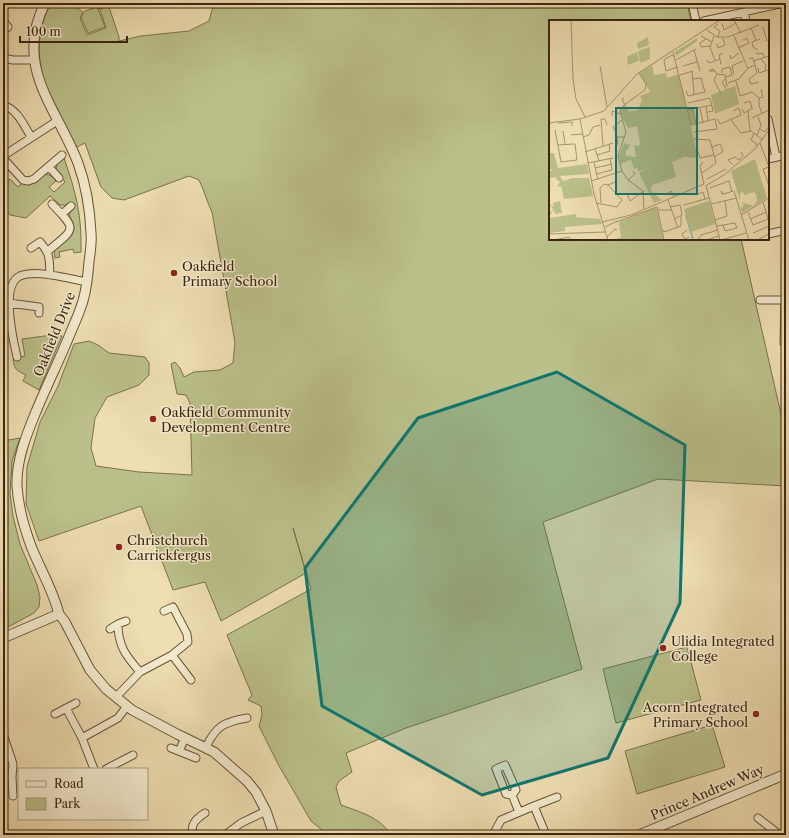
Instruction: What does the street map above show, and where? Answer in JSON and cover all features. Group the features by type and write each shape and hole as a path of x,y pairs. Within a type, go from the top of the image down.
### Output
{"street":[{"name":"Oakfield Drive","path":"45,3 38,19 35,34 34,60 40,84 78,164 86,193 92,235 84,299 26,437 19,466 17,485 25,527 31,546 55,601 59,614 65,622 84,661 93,675 127,706 185,738 218,754 253,788 266,811 274,835"},
{"path":"692,3 696,20"},
{"path":"708,20 784,3"},
{"path":"744,12 746,20"},
{"path":"3,22 8,27 3,31"},
{"path":"3,58 13,60 34,60"},
{"path":"3,105 16,113 31,137"},
{"path":"57,121 3,157 23,180 27,181 33,180 62,155"},
{"path":"769,124 776,157"},
{"path":"769,159 786,155"},
{"path":"49,167 59,178"},
{"path":"48,251 68,234 70,230 69,222 52,204"},
{"path":"62,214 71,206"},
{"path":"769,234 786,230"},
{"path":"31,248 40,242 48,251 50,275"},
{"path":"17,357 11,328 9,303 10,285 17,278 28,274 50,275 87,282"},
{"path":"760,300 785,300 784,343"},
{"path":"9,303 39,307"},
{"path":"116,697 140,672 172,656 188,642 188,638 173,607 164,611"},
{"path":"3,638 59,614"},
{"path":"110,629 126,620"},
{"path":"118,624 118,635 122,648 140,672"},
{"path":"172,656 191,680"},
{"path":"55,714 76,703"},
{"path":"82,738 118,718 127,706"},
{"path":"66,708 82,738 94,768"},
{"path":"206,747 213,734 219,727 228,722 246,718"},
{"path":"3,734 14,765 12,775 15,792"},
{"path":"180,752 185,738"},
{"path":"171,748 196,758"},
{"path":"108,768 133,755"},
{"name":"Prince Andrew Way","path":"638,835 786,774"},
{"path":"512,795 519,812"},
{"path":"493,835 501,820 557,797"},
{"path":"534,806 546,835"},
{"path":"225,835 241,823 266,811"},
{"path":"193,835 193,823 197,818 205,813"},
{"path":"758,818 780,835"}],"highlighted area":[{"path":"557,372 685,445 680,603 608,758 482,795 322,706 305,568 418,418"}],"green space":[{"path":"51,3 73,3 72,5 83,12 80,18 87,35 106,28 99,7 108,4 119,41 141,36 189,31 209,21 214,3 687,3 691,20 549,20 549,240 741,240 786,436 786,486 658,479 543,522 582,669 406,728 346,753 352,772 339,781 336,787 341,805 375,819 391,835 328,835 311,821 278,764 259,726 262,715 261,706 248,700 252,695 227,635 311,589 293,528 306,573 221,621 205,582 173,590 141,506 39,541 26,504 27,467 40,422 58,386 74,344 89,341 98,345 109,353 145,357 149,363 149,375 139,385 107,397 95,418 91,448 96,466 139,472 192,475 190,403 186,395 177,394 171,364 175,362 180,368 184,377 194,372 220,370 233,363 235,342 212,212 199,180 189,176 124,200 112,198 101,187 85,143 73,149 56,113 43,78 40,60 40,41 43,22"},
{"path":"97,7 105,27 88,33 81,17 85,11"},
{"path":"64,158 72,182 79,215 81,252 74,253 73,249 59,252 60,257 55,258 54,250 65,242 73,232 73,223 69,214 74,207 70,202 66,205 60,205 50,196 26,218 10,215 3,207 3,185 10,179 18,187 22,183 29,185 43,176 49,175 56,181 49,187 54,192 65,182 56,169 57,164"},
{"path":"52,335 62,336 39,390 23,381 26,375 16,369 13,359 25,356 22,339"},
{"path":"20,438 12,461 10,493 13,516 20,544 37,585 40,597 39,607 34,613 8,627 6,561 3,545 3,441"},
{"path":"687,647 701,700 616,723 603,669"},
{"path":"712,725 725,767 637,794 625,751"}],"place":[{"name":"Oakfield Primary School","path":"174,273"},
{"name":"Oakfield Community Development Centre","path":"153,419"},
{"name":"Christchurch Carrickfergus","path":"119,547"},
{"name":"Ulidia Integrated College","path":"663,648"},
{"name":"Acorn Integrated Primary School","path":"756,714"}]}
